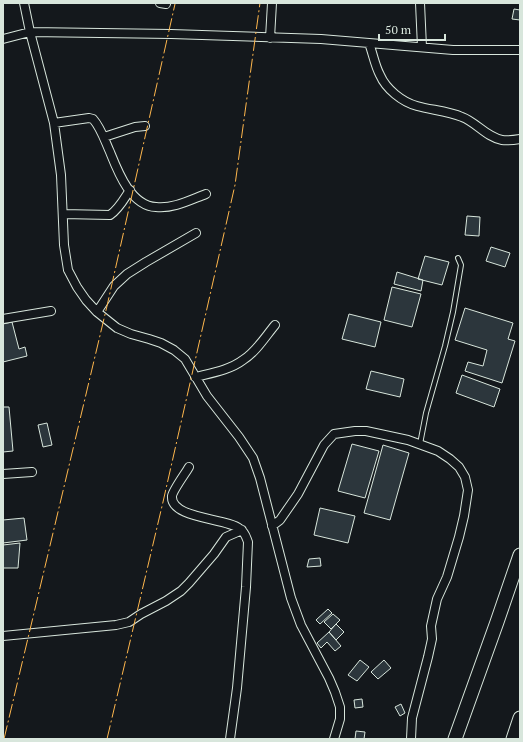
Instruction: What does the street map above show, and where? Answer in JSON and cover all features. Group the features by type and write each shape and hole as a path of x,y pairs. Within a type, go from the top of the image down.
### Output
{"highway":[{"path":"455,739 520,555"},
{"path":"513,739 520,718"}],"street":[{"path":"24,3 30,32 54,123 61,175 64,245 68,270 86,300 97,312 117,328 161,343 174,350 185,359 207,396 239,437 253,458 260,478 291,598 301,625 329,678 340,707 340,719 334,739"},
{"path":"270,38 272,3"},
{"path":"420,3 422,47"},
{"path":"3,41 30,32 163,34 321,39 453,50 520,50"},
{"path":"370,43 380,75 385,84 404,101 415,106 462,117 501,140 520,139"},
{"path":"54,123 89,118 96,121 118,173 138,200 146,205 156,207 181,204 206,194"},
{"path":"104,137 135,127 145,126"},
{"path":"63,214 110,214 115,212 130,190"},
{"path":"97,312 114,286 127,274 196,233"},
{"path":"3,319 51,311"},
{"path":"195,377 233,366 244,360 275,325"},
{"path":"272,526 280,520 298,494 324,445 334,434 366,431 408,440 438,451 459,467 465,477 468,490 464,516 447,577 437,598 431,626 432,639 412,718 411,739"},
{"path":"189,467 172,496 176,507 193,515 234,525 242,530 248,542 237,688 230,739"},
{"path":"3,474 32,472"},
{"path":"3,636 116,625 129,622 181,591 189,584 214,554 226,536 242,530"}],"lane":[{"path":"420,444 426,413 453,312 460,265 458,258"}],"building":[{"path":"514,9 520,10 520,20 512,19"},
{"path":"467,216 480,217 479,236 465,235"},
{"path":"491,247 510,253 505,267 486,261"},
{"path":"425,256 449,262 442,285 418,279"},
{"path":"397,272 423,280 421,291 394,284"},
{"path":"392,287 421,294 412,327 384,320"},
{"path":"465,308 513,323 508,339 515,341 502,383 465,371 468,362 483,366 487,350 455,340"},
{"path":"349,314 381,322 375,347 342,339"},
{"path":"12,322 19,349 25,347 27,356 3,362 3,324"},
{"path":"371,371 404,379 400,397 366,389"},
{"path":"462,375 500,389 494,407 456,393"},
{"path":"3,407 9,407 13,451 3,452"},
{"path":"47,423 52,445 43,447 38,425"},
{"path":"352,444 379,451 365,498 338,491"},
{"path":"383,445 409,453 390,520 364,513"},
{"path":"320,508 355,516 348,543 314,535"},
{"path":"24,518 27,540 3,543 3,520"},
{"path":"20,543 18,568 3,568 3,545"},
{"path":"320,558 321,566 307,567 309,559"},
{"path":"328,609 332,613 320,624 316,620"},
{"path":"333,614 340,620 331,629 324,622"},
{"path":"336,624 344,632 336,640 329,632"},
{"path":"329,632 341,646 335,651 327,642 321,648 317,643"},
{"path":"360,660 369,667 357,681 348,675"},
{"path":"384,660 391,668 378,679 371,672"},
{"path":"362,699 363,707 355,708 354,700"},
{"path":"401,704 405,713 400,716 395,707"},
{"path":"356,731 365,732 364,739 355,739"}],"power":[{"path":"4,739 107,306 174,3"},
{"path":"107,739 163,502 235,185 260,3"}]}
